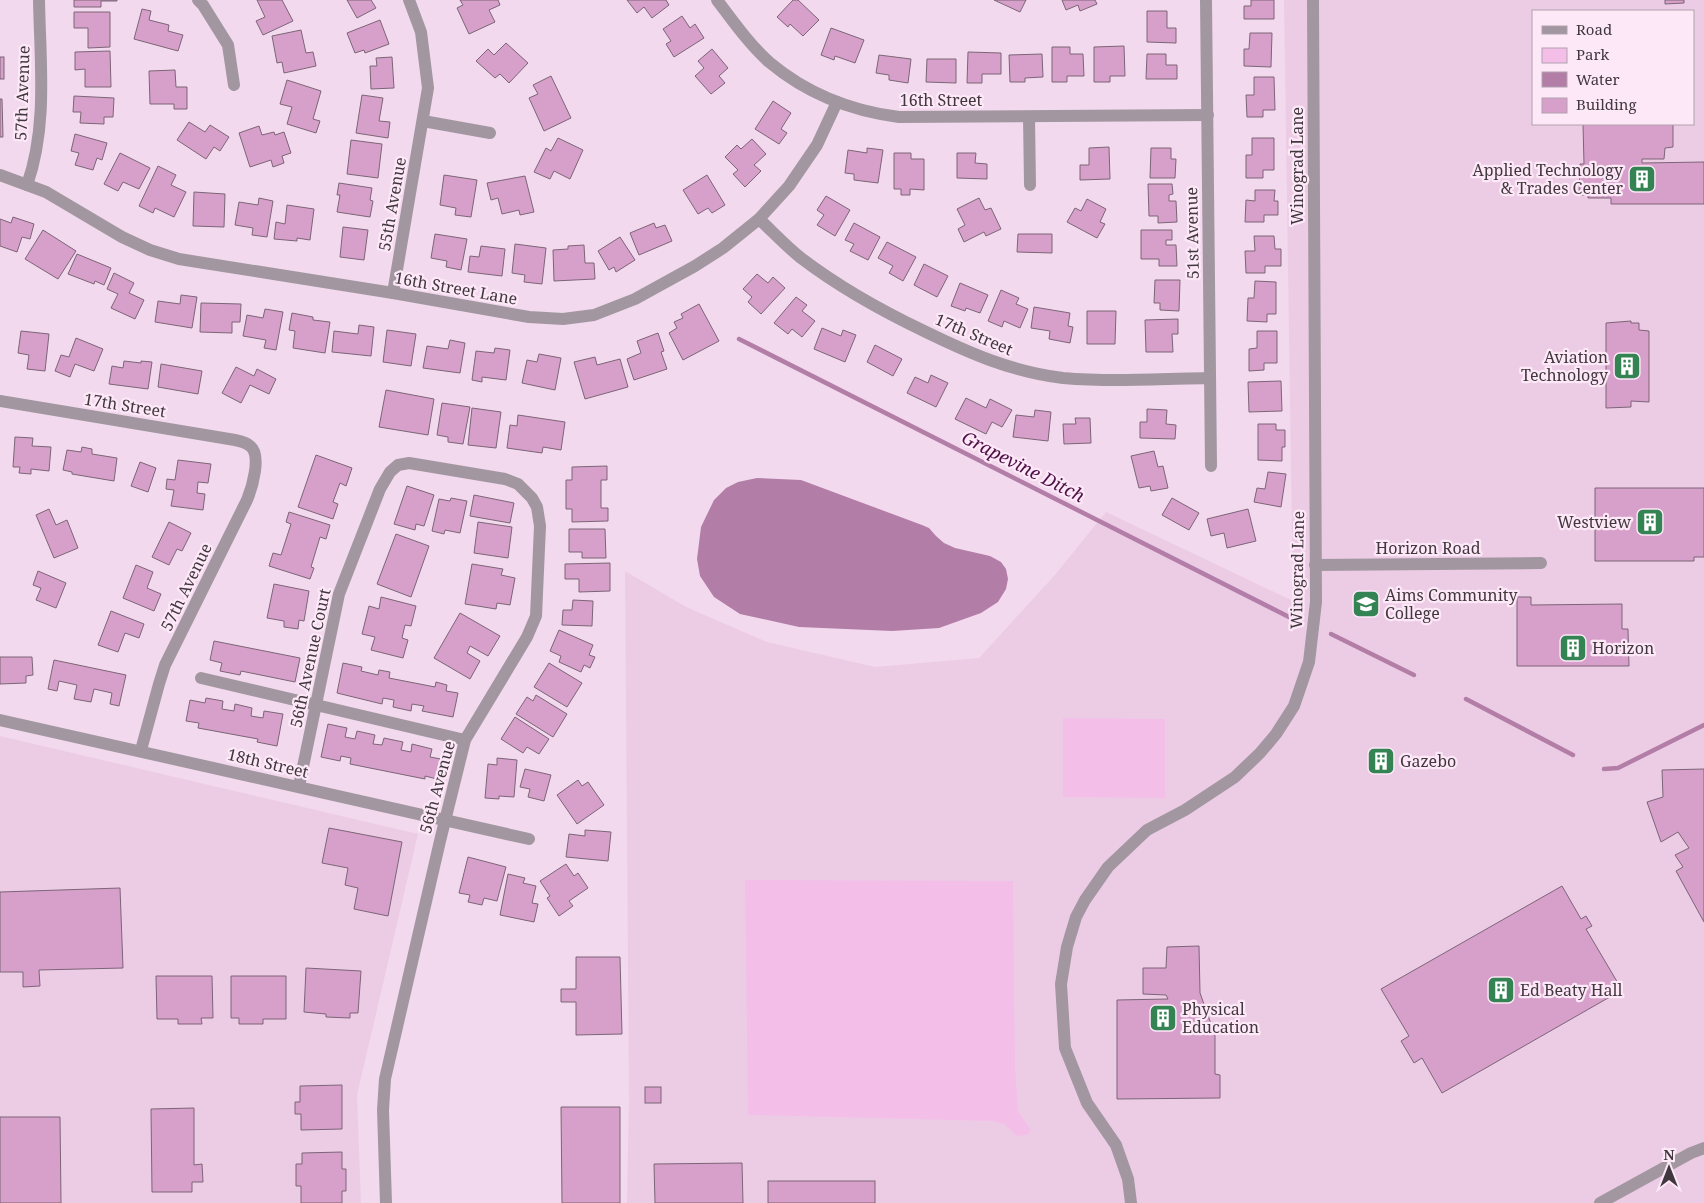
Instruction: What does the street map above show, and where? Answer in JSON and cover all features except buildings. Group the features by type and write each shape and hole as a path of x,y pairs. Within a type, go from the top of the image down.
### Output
{"street":[{"name":"57th Avenue","path":"27,185 33,169 40,128 39,0"},
{"path":"198,0 228,45 234,85"},
{"name":"55th Avenue","path":"393,293 428,88 421,32 409,0"},
{"name":"16th Street","path":"717,0 742,33 769,62 801,85 837,102 874,113 899,117 1208,115"},
{"name":"51st Avenue","path":"1206,0 1211,466"},
{"name":"Winograd Lane","path":"1131,1203 1128,1179 1116,1145 1087,1103 1065,1048 1060,984 1066,947 1076,917 1085,900 1108,867 1146,830 1185,810 1235,777 1260,753 1290,714 1309,662 1316,602 1313,0"},
{"name":"16th Street Lane","path":"0,175 46,192 122,237 150,250 179,259 393,293 529,318 563,319 594,315 635,300 723,248 759,219 789,186 812,153 837,102"},
{"path":"1029,117 1030,185"},
{"path":"423,121 490,133"},
{"name":"17th Street","path":"759,219 800,257 845,289 888,314 974,356 1017,370 1062,378 1210,378"},
{"name":"17th Street","path":"0,401 245,443"},
{"name":"57th Avenue","path":"141,750 158,684 165,665 251,489 255,471 254,451 250,445 245,443"},
{"name":"56th Avenue","path":"386,1203 382,1110 385,1079 465,740 527,638 536,616 540,526 537,507 532,498 518,484 505,479 409,463 404,464"},
{"name":"56th Avenue Court","path":"299,786 339,594 380,489 390,472 398,465 404,464"},
{"name":"Horizon Road","path":"1315,565 1542,564"},
{"path":"201,678 465,740"},
{"name":"18th Street","path":"0,720 141,750 529,839"},
{"path":"1600,1203 1691,1153 1704,1148"}],"shaded area":[{"name":"Aims Community College","path":"1284,0 1704,0 1704,1203 627,1203 629,1098 625,571 686,607 767,642 875,667 979,658 1054,576 1106,512 1293,601"},
{"path":"0,736 418,834 357,1095 361,1203 0,1203"}],"green space":[{"path":"1063,718 1165,719 1165,798 1063,797"},
{"path":"745,880 1013,881 1015,1066 1018,1111 1030,1129 1029,1134 1017,1136 1004,1124 994,1121 748,1115"}],"water":[{"path":"757,478 801,480 929,528 944,543 955,548 990,556 1001,562 1006,569 1008,579 1006,589 998,602 981,613 939,628 892,631 799,627 740,614 714,597 700,576 697,559 701,527 714,500 726,488 738,482"}],"waterway":[{"name":"Grapevine Ditch","path":"739,339 1295,620"},
{"name":"Grapevine Ditch","path":"1331,634 1414,675"},
{"name":"Grapevine Ditch","path":"1466,699 1573,755"},
{"name":"Grapevine Ditch","path":"1604,769 1618,768 1704,725"}],"place":[{"name":"Applied Technology & Trades Center","path":"1642,179"},
{"name":"Aviation Technology","path":"1627,366"},
{"name":"Westview","path":"1650,522"},
{"name":"Aims Community College","path":"1366,604"},
{"name":"Horizon","path":"1573,648"},
{"name":"Gazebo","path":"1381,761"},
{"name":"Ed Beaty Hall","path":"1501,990"},
{"name":"Physical Education","path":"1163,1018"}]}
